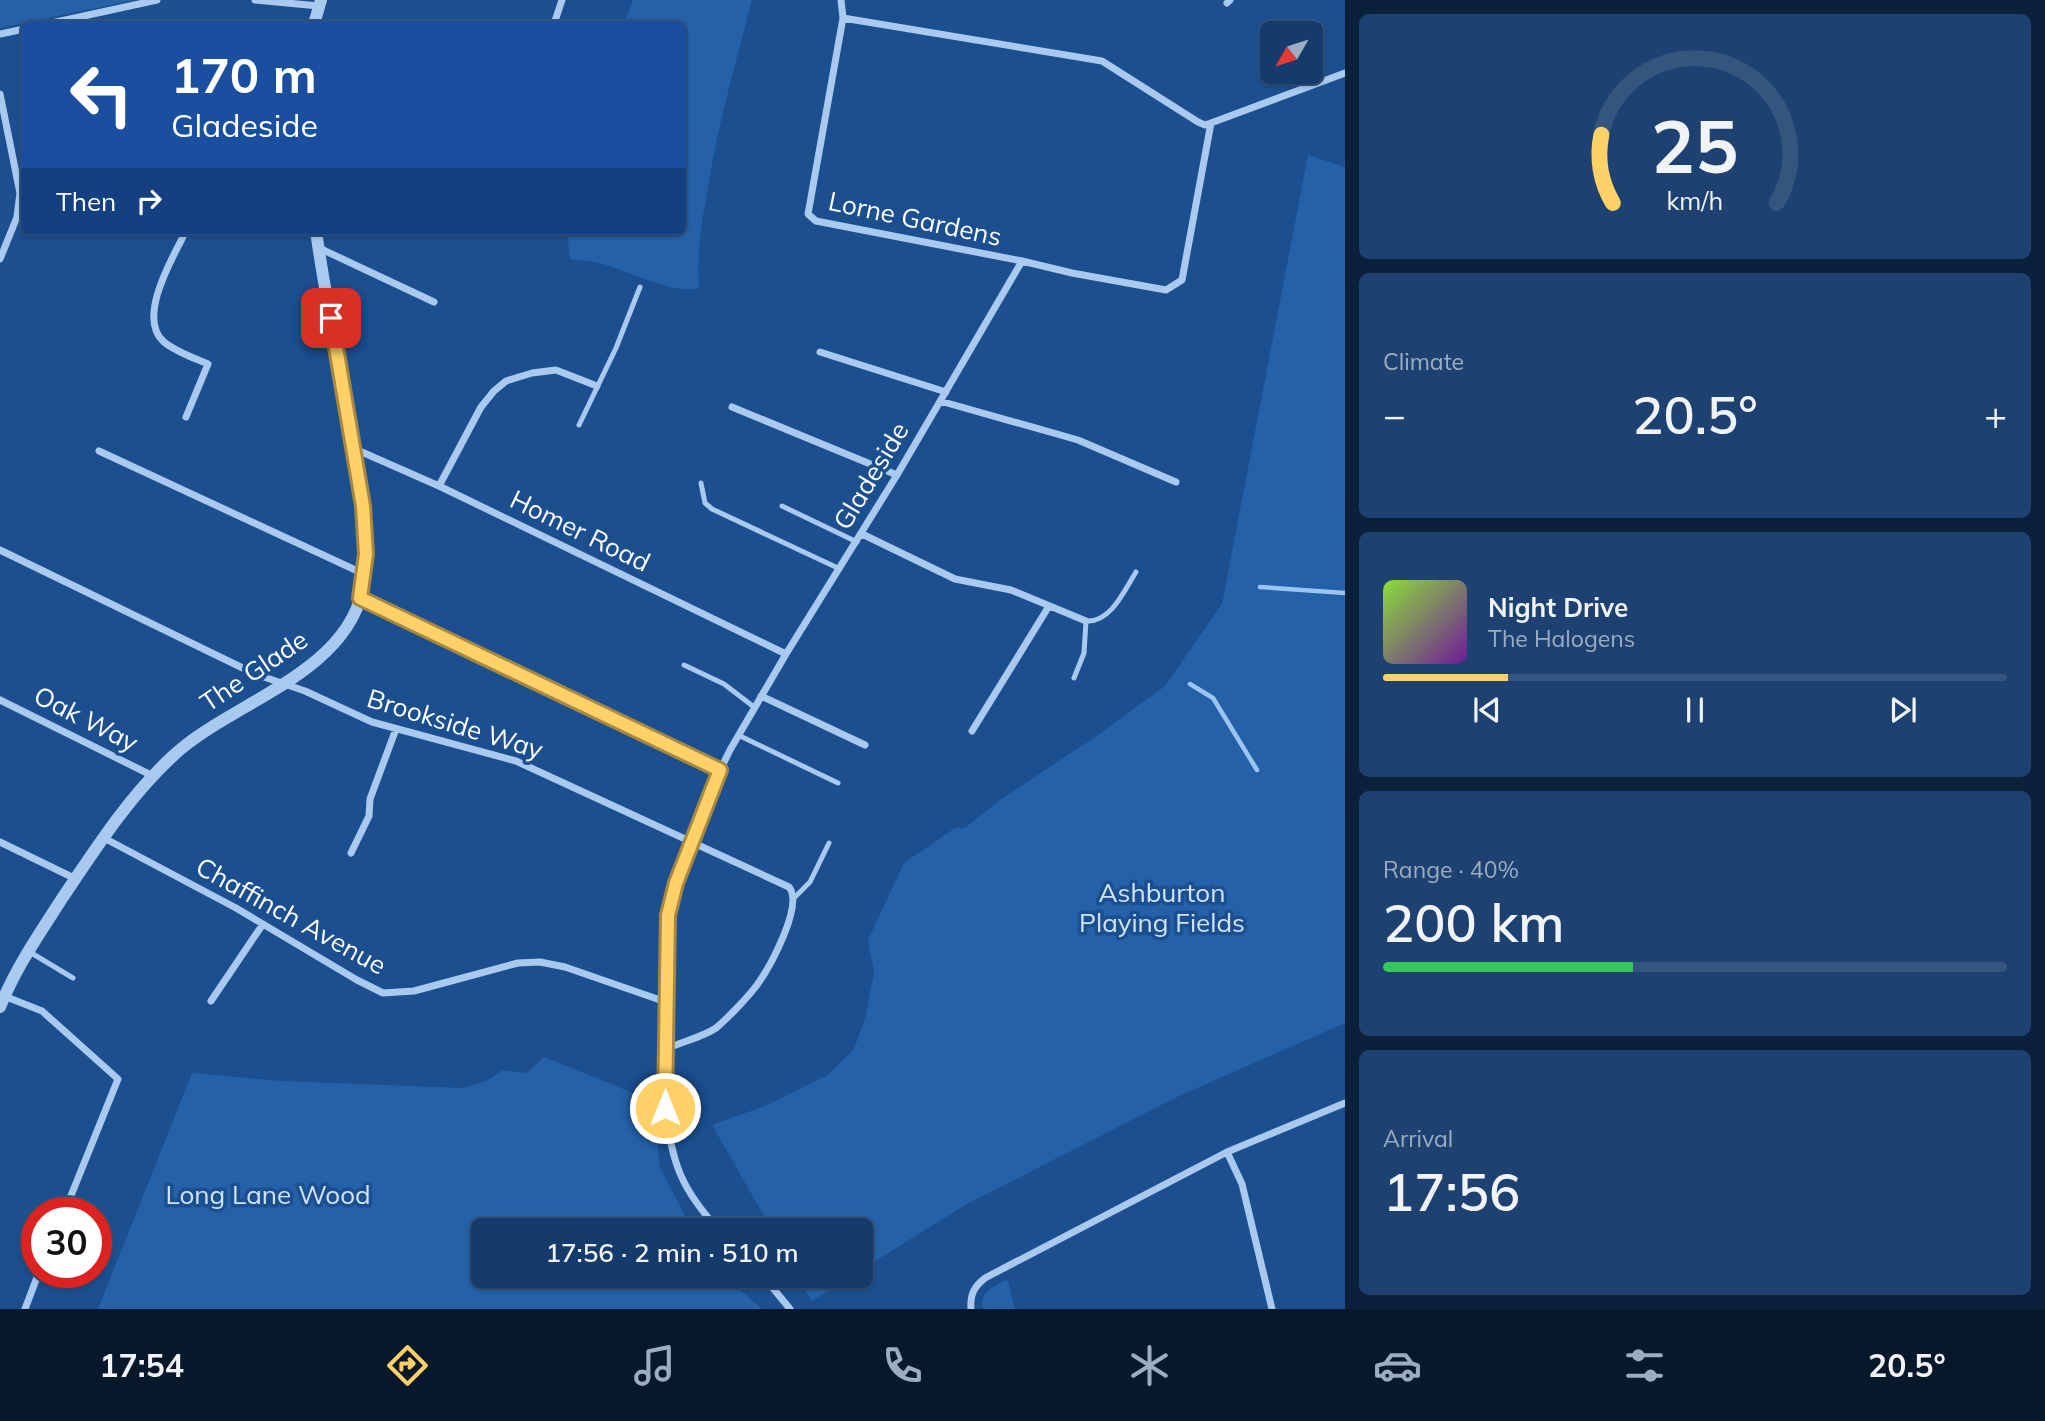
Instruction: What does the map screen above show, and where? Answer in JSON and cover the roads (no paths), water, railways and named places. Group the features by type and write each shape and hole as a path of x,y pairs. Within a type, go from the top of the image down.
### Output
{"street":[{"path":"61,21 157,0"},
{"path":"255,0 320,3 315,21"},
{"path":"555,21 562,0"},
{"name":"Lorne Gardens","path":"841,0 843,18 808,214 816,222 1022,261"},
{"path":"843,18 1102,61 1205,125 1345,73"},
{"path":"0,34 21,30"},
{"path":"0,94 20,194 17,217 0,259"},
{"path":"1022,261 1166,290 1182,279 1211,123"},
{"path":"184,235 156,299 152,317 162,340 208,364 186,417"},
{"name":"The Glade","path":"2,1001 28,951 76,879 104,838 153,776 192,740 303,671 344,629 360,598 364,574 365,525 355,449 319,248 314,235"},
{"path":"319,248 434,302"},
{"name":"Gladeside","path":"709,1218 688,1193 678,1169 665,1108 668,915 673,890 720,770 738,735 862,534 1022,261"},
{"path":"820,352 946,392"},
{"path":"439,486 481,407 506,381 532,373 556,370 597,386"},
{"path":"940,401 1078,440 1176,482"},
{"path":"732,407 897,475"},
{"name":"Homer Road","path":"355,449 439,486 786,654"},
{"path":"99,451 364,574"},
{"path":"862,534 955,579 1011,590 1086,621"},
{"name":"Brookside Way","path":"0,550 256,674 305,691 358,717 516,761 789,887 794,898"},
{"path":"360,598 720,770"},
{"path":"972,731 1049,606"},
{"path":"761,695 865,746"},
{"name":"Oak Way","path":"0,700 153,776"},
{"path":"351,853 369,816 370,799 397,729"},
{"name":"Chaffinch Avenue","path":"104,838 383,993 414,991 510,965 540,962 556,964 666,1002"},
{"path":"0,842 76,879"},
{"path":"666,1049 715,1029 757,985 787,929 794,898"},
{"path":"211,1001 263,924"},
{"path":"2,1001 33,1006 42,1011 118,1079 70,1197"},
{"path":"971,1309 970,1298 975,1286 985,1278 1227,1152 1345,1103"},
{"path":"1227,1152 1242,1184 1272,1309"},
{"path":"24,1309 33,1288"},
{"path":"773,1288 790,1309"}],"lane":[{"path":"579,425 640,287"},
{"path":"701,483 705,503 712,509 840,569"},
{"path":"782,506 857,542"},
{"path":"1074,678 1084,653 1086,621 1094,622 1105,615 1136,572"},
{"path":"684,665 724,684 754,707"},
{"path":"738,735 838,783"},
{"path":"794,898 810,882 829,843"},
{"path":"28,951 73,978"}],"waterway":[{"path":"1260,587 1345,593"},
{"path":"1190,684 1213,698 1257,770"}],"park label":[{"name":"Ashburton Playing Fields","path":"1162,908"},
{"name":"Long Lane Wood","path":"268,1195"}]}
